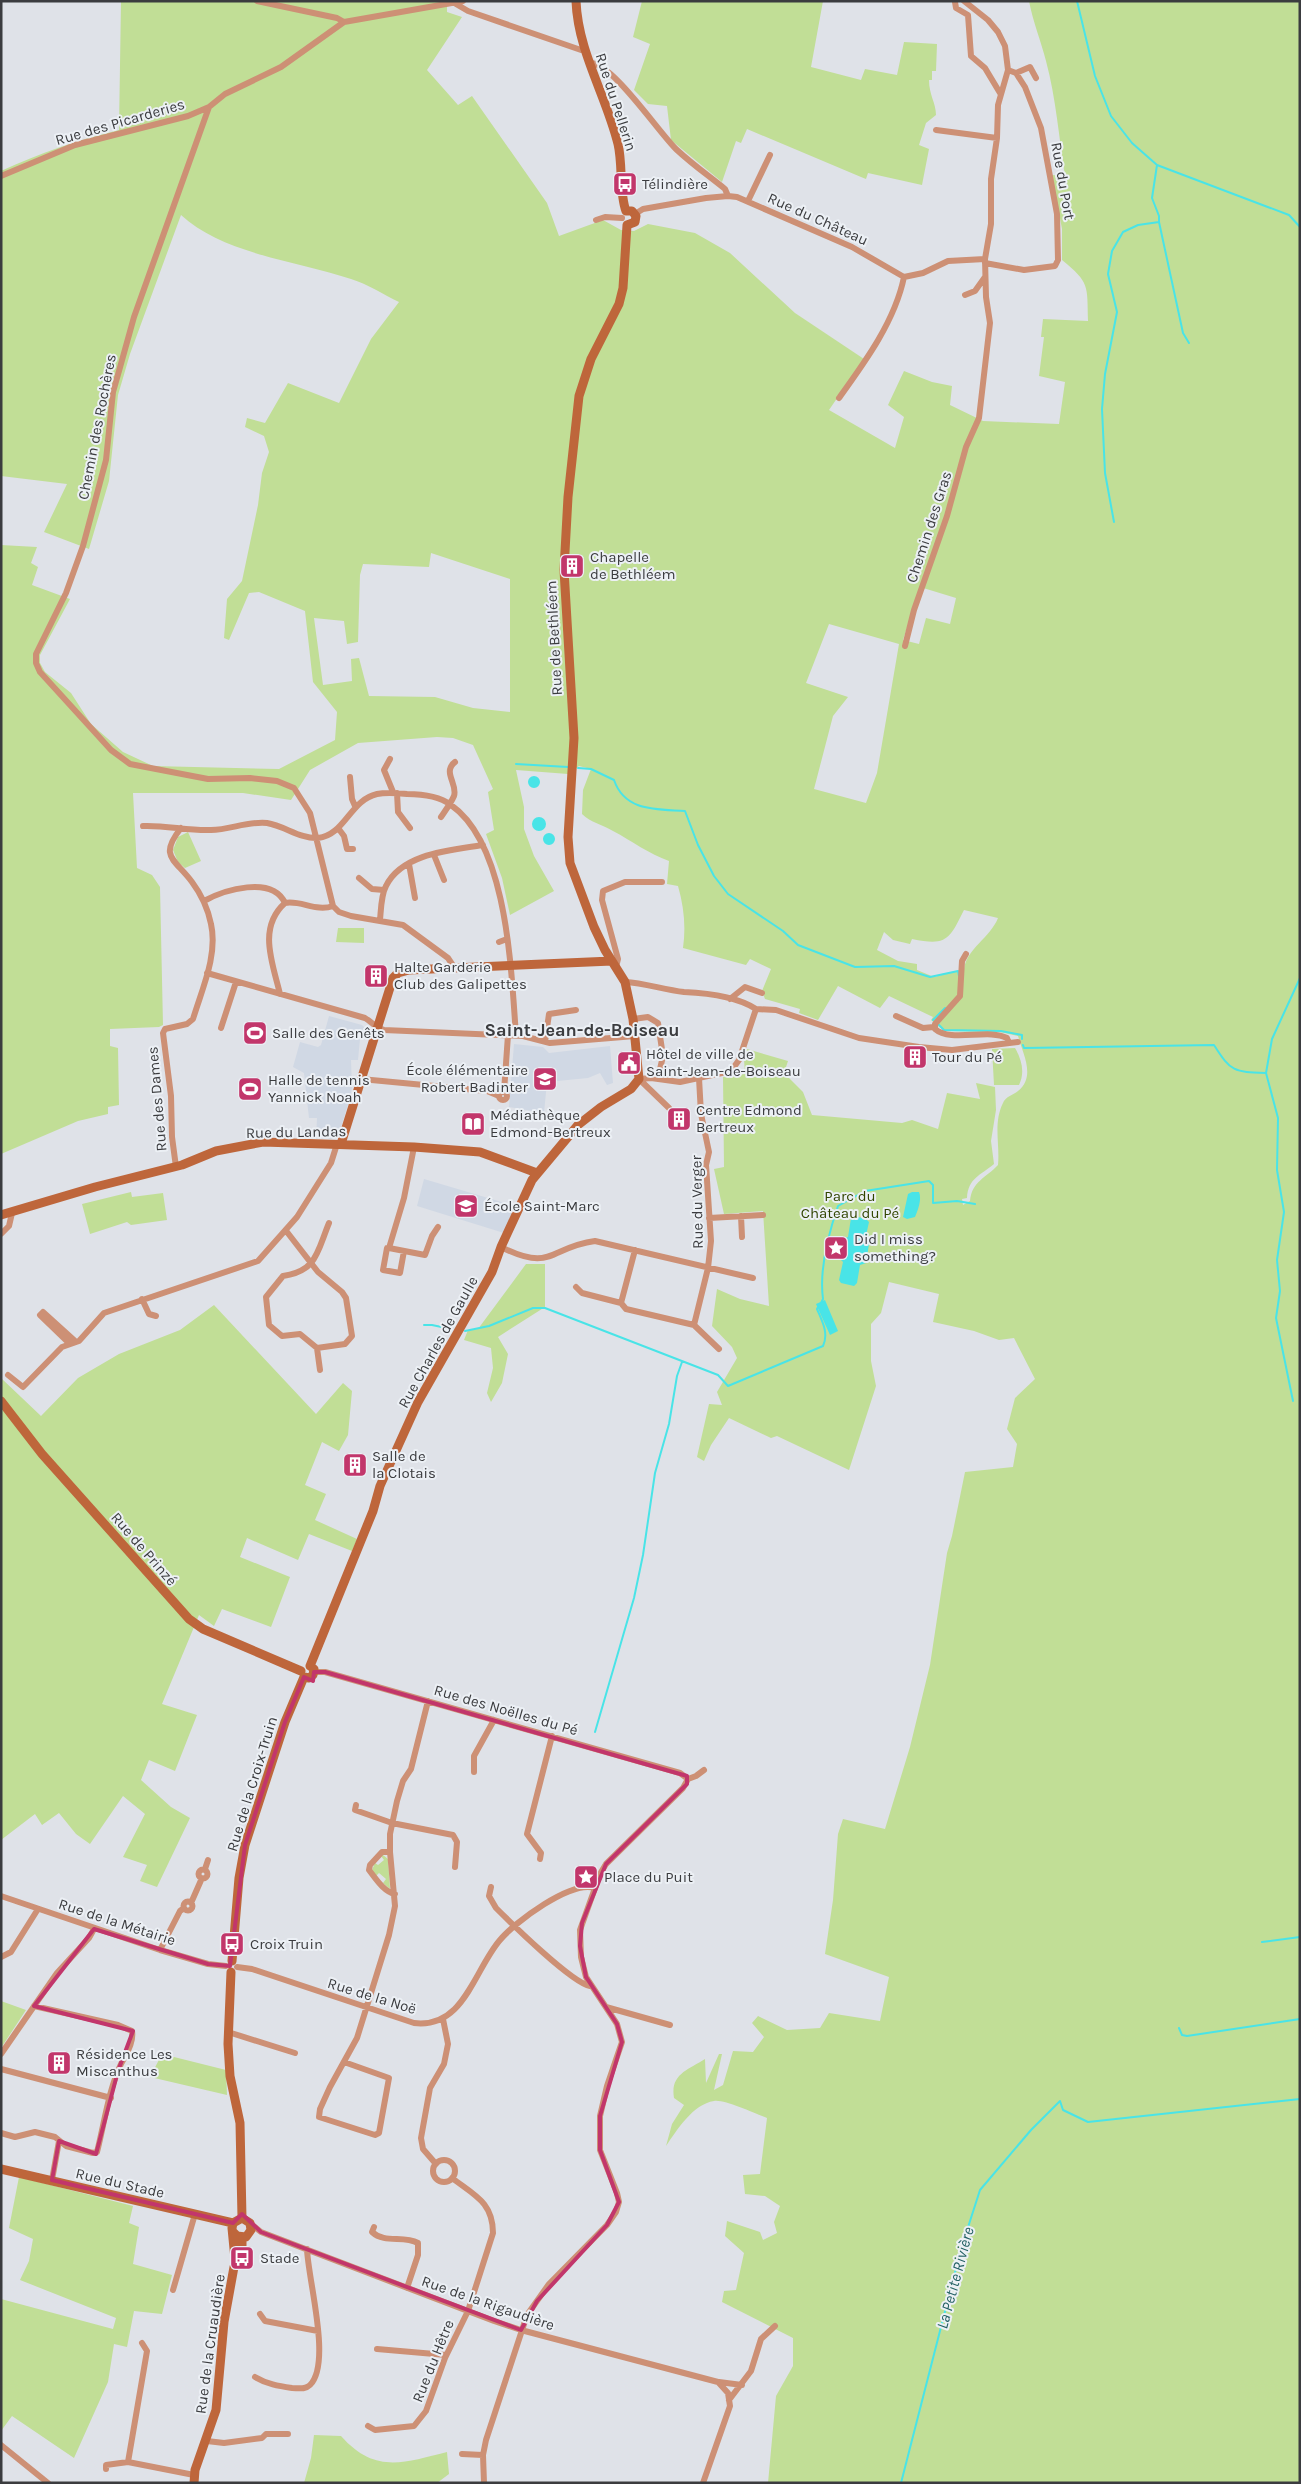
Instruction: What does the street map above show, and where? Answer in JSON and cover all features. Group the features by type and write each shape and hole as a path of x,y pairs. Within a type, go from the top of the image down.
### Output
{"main road":[{"name":"Rue du Pellerin","path":"576,1 584,49 617,140 622,160 625,218"},
{"path":"632,211 636,214 635,222 625,218 632,211"},
{"name":"Rue de Bethléem","path":"625,218 623,288 615,312 591,359 579,396 564,561 574,738 569,856 584,903 605,950 625,982 633,1019 639,1079"},
{"path":"339,1144 362,1079 376,1028 393,978 398,973 409,970 449,967 614,964"},
{"name":"Rue Charles de Gaulle","path":"312,1669 373,1511 380,1486 418,1402 462,1321 492,1272 501,1247 537,1173 578,1125 601,1107 632,1089 639,1079"},
{"name":"Rue du Landas","path":"1,1216 94,1187 176,1167 216,1151 251,1144 339,1144 480,1152 537,1173"},
{"name":"Rue de Prinzé","path":"1,1401 42,1454 189,1619 203,1629 303,1674"},
{"path":"303,1674 304,1666 312,1669"},
{"name":"Rue de la Croix-Truin","path":"246,2221 240,2123 230,2076 228,2032 231,1967 239,1878 245,1845 285,1722 303,1674"},
{"name":"Rue du Stade","path":"1,2169 195,2214 233,2228"},
{"path":"233,2228 246,2221"},
{"name":"Rue de la Cruaudière","path":"194,2479 216,2410 224,2322 234,2267 246,2235 246,2221"},
{"path":"233,2228 237,2236 246,2235"},
{"path":"233,2228 235,2246 234,2267"}],"street":[{"path":"257,1 336,18 344,22 456,4 463,1"},
{"path":"955,1 956,8 968,15 971,56 985,68 1000,93"},
{"path":"964,1 988,20 1001,37 1008,70 1016,73 1030,67 1036,78"},
{"path":"456,4 468,11 581,50 584,49"},
{"name":"Rue des Picarderies","path":"1,176 75,146 188,116 209,107 225,94 281,67 344,22"},
{"path":"590,63 600,64 613,75 676,150 725,189 728,196"},
{"name":"Chemin des Gras","path":"905,646 914,610 947,516 966,447 979,418 990,322 985,276 991,224 991,179 997,138 1000,93 1008,70"},
{"name":"Rue du Port","path":"986,261 1024,270 1054,266 1058,260 1057,214 1041,128 1026,87 1016,73"},
{"name":"Chemin des Rochères","path":"209,107 134,317 112,399 106,460 84,546 66,593 36,654 36,663 40,672 121,758 136,766 208,779 250,778 277,781 289,785 307,805 316,838"},
{"path":"936,130 997,138"},
{"path":"748,201 770,155"},
{"name":"Rue du Château","path":"636,214 643,210 728,196 748,201 852,247 904,277"},
{"path":"596,220 605,217 625,218"},
{"path":"839,398 865,360 881,332 896,304 904,277 924,273 948,260 986,261"},
{"path":"965,295 975,292 985,276"},
{"path":"390,759 384,770 395,793 398,812 410,828"},
{"path":"441,817 454,791 450,770 455,762"},
{"path":"350,777 352,800 355,806"},
{"path":"143,826 213,830 261,823 316,838 327,836 338,828 355,806 375,794 395,793 431,797 449,803 470,823 483,844 494,874 507,939 516,1035"},
{"path":"181,828 170,844 171,858 193,883 204,901 212,924 213,941 207,973 365,1018 372,1022 376,1028 392,1032 516,1035 545,1042 635,1036"},
{"path":"338,828 344,836 347,849 353,848"},
{"path":"316,838 333,906 338,912 403,925 439,951 449,967"},
{"path":"380,920 384,890 396,873 409,864 434,855 483,844"},
{"path":"434,855 444,880"},
{"path":"409,864 415,898"},
{"path":"358,878 372,889 384,890"},
{"path":"614,964 618,959 602,900 602,892 624,882 662,882"},
{"path":"204,901 229,890 248,887 274,892 280,895 285,903"},
{"path":"280,994 270,956 269,937 273,921 285,903 292,902 326,908 333,906"},
{"path":"499,942 507,939"},
{"path":"896,1016 923,1028 934,1027 960,996 962,961 966,954"},
{"name":"Rue des Dames","path":"176,1167 172,1137 171,1096 163,1033 165,1028 187,1024 194,1018 207,973"},
{"path":"221,1028 236,982"},
{"path":"625,982 703,992 747,1003 756,1009 776,1010 859,1038 952,1050 1018,1042"},
{"path":"730,999 745,987 762,993"},
{"path":"639,1079 658,1078 671,1082 724,1074 735,1068 756,1009"},
{"path":"545,1042 549,1014 576,1010"},
{"path":"633,1019 648,1018 658,1023 663,1056 658,1078"},
{"path":"934,1027 939,1032 949,1034 1001,1036 1006,1038 1008,1043"},
{"path":"362,1079 502,1094 508,1035"},
{"name":"Rue du Verger","path":"694,1325 708,1268 711,1241 706,1165 709,1152 700,1114 699,1078"},
{"path":"639,1079 669,1108"},
{"path":"8,1375 23,1387 62,1347 79,1341 90,1331 104,1313 258,1261 287,1232 321,1181 339,1144"},
{"path":"404,1252 400,1273 382,1270 386,1248 389,1248 404,1198 414,1147"},
{"path":"1,1234 9,1226 12,1213"},
{"path":"709,1218 763,1215"},
{"path":"741,1216 742,1237"},
{"path":"320,1370 317,1348 300,1334 282,1336 269,1326 266,1297 283,1276 298,1274 312,1265 329,1223"},
{"path":"389,1248 426,1255 432,1236 438,1227"},
{"path":"287,1232 312,1265 340,1289 346,1298 352,1336 345,1344 317,1348"},
{"path":"501,1247 520,1257 536,1259 550,1257 580,1244 595,1241 753,1278"},
{"path":"621,1303 635,1250"},
{"path":"576,1287 582,1293 621,1303 626,1309 694,1325 719,1349"},
{"path":"142,1299 149,1314 156,1316"},
{"path":"43,1312 72,1342 40,1315 43,1312"},
{"name":"Rue des Noëlles du Pé","path":"312,1669 680,1773 688,1778"},
{"path":"344,2062 388,2078 382,2121 379,2133 375,2135 318,2117 330,2087 357,2038 390,1935 394,1916 395,1894 390,1852 392,1823 403,1781 411,1768 428,1701"},
{"path":"474,1772 474,1756 494,1720"},
{"path":"540,1859 541,1853 527,1834 552,1736"},
{"path":"484,2483 483,2455 527,2315 549,2284 607,2225 616,2212 619,2202 600,2150 600,2116 607,2086 622,2042 617,2024 590,1986 581,1957 580,1937 582,1923 606,1864 683,1788 688,1778 696,1776 704,1770"},
{"path":"356,1805 355,1810 392,1823 453,1835 456,1842 455,1867"},
{"path":"390,1852 382,1852 370,1865 369,1870 390,1894 395,1894"},
{"path":"160,1950 180,1911 184,1908 184,1903 191,1903 202,1878 199,1872 205,1869 208,1860"},
{"path":"436,2164 423,2149 421,2138 430,2088 444,2064 448,2044 443,2019 452,2012 467,1994 493,1949 514,1926 560,1894 584,1886 595,1888"},
{"path":"492,1887 490,1896 496,1908 514,1926 582,1984 590,1986"},
{"name":"Rue de la Métairie","path":"1,1896 160,1950 208,1964 231,1967"},
{"path":"1,1957 11,1952 38,1909"},
{"path":"1,2054 56,1973 89,1938 94,1929"},
{"name":"Rue de la Noë","path":"231,1967 252,1969 414,2023 426,2023 443,2019"},
{"path":"1,2133 15,2136 35,2132 55,2137 66,2146 93,2153 97,2152 118,2071 128,2051 132,2031 96,2019 89,2020 34,2006"},
{"path":"606,2008 670,2025"},
{"path":"228,2032 295,2053"},
{"path":"1,2069 111,2098"},
{"path":"52,2180 59,2141"},
{"path":"441,2160 451,2163 455,2172 452,2178 446,2182 436,2178 433,2171 436,2164 441,2160"},
{"name":"Rue du Hêtre","path":"368,2426 375,2430 414,2426 429,2405 446,2355 468,2311 494,2234 493,2223 486,2204 452,2178"},
{"path":"173,2290 195,2214"},
{"name":"Rue de la Rigaudière","path":"246,2221 261,2232 521,2330 718,2382 742,2384"},
{"path":"374,2227 372,2232 378,2238 408,2238 418,2243 418,2256 406,2288"},
{"name":"Rue de la Rigaudière","path":"246,2235 261,2232"},
{"path":"255,2377 273,2386 302,2389 310,2385 317,2370 320,2350 307,2249"},
{"path":"260,2314 265,2320 318,2331"},
{"path":"729,2400 751,2371 761,2339 775,2326"},
{"path":"128,2462 147,2351 142,2343"},
{"path":"377,2349 446,2355"},
{"path":"703,2483 728,2414 728,2393 718,2382"},
{"path":"207,2441 224,2443 262,2438 266,2434 288,2434"},
{"path":"1,2445 48,2483"},
{"path":"462,2454 483,2455"},
{"path":"106,2469 106,2465 128,2462 194,2479"}],"highlighted area":[{"path":"314,1672 325,1672 687,1776 687,1784 606,1864 582,1923 580,1946 586,1977 617,2024 622,2042 600,2116 600,2150 619,2202 607,2225 537,2301 521,2330 261,2232 242,2214 233,2223 52,2180 59,2141 96,2154 118,2071 133,2031 34,2006 94,1929 208,1964 230,1966 245,1845 285,1722 304,1677 313,1681"}],"shaded area":[{"path":"329,1016 362,1025 367,1030 368,1037 360,1039 358,1060 351,1060 352,1088 349,1101 339,1134 332,1139 316,1138 317,1118 309,1118 304,1073 293,1067 300,1042 318,1047 321,1045"},
{"name":"École élémentaire Robert Badinter","path":"514,1044 543,1047 549,1053 610,1046 613,1083 607,1085 600,1073 588,1078 547,1082 544,1113 509,1107"},
{"name":"École Saint-Marc","path":"424,1179 515,1206 504,1233 417,1206"}],"green space":[{"name":"Parc du Château du Pé","path":"121,1 450,1 447,2 447,12 462,17 427,70 458,105 472,96 547,203 559,236 603,220 621,230 634,231 648,224 695,233 730,253 795,313 864,359 829,410 895,448 904,417 888,405 904,371 932,382 952,386 950,405 983,421 1059,424 1065,382 1039,376 1044,337 1041,337 1043,319 1088,321 1087,292 1078,274 1062,260 1062,229 1052,175 1065,176 1055,104 1044,54 1029,1 1300,1 1300,2483 768,2483 776,2396 793,2366 793,2338 722,2302 724,2291 736,2290 744,2253 725,2236 727,2221 760,2232 763,2240 777,2233 774,2222 780,2206 765,2196 745,2194 743,2175 760,2174 767,2118 732,2104 719,2101 706,2103 692,2112 666,2146 672,2124 684,2105 674,2098 673,2090 678,2078 705,2059 706,2083 719,2054 722,2054 714,2090 723,2085 733,2051 753,2052 764,2037 752,2023 758,2016 787,2030 820,2028 829,2013 880,2021 889,1977 825,1954 833,1900 838,1834 843,1819 885,1829 910,1747 930,1665 947,1553 965,1472 1013,1467 1017,1444 1007,1429 1015,1398 1035,1379 1014,1338 999,1340 974,1331 933,1322 939,1294 889,1282 881,1313 871,1324 871,1361 876,1386 849,1470 777,1436 771,1438 729,1418 711,1445 704,1461 697,1457 709,1404 722,1405 717,1392 737,1358 732,1347 712,1326 717,1289 740,1299 769,1306 763,1211 724,1214 714,1169 724,1167 723,1077 745,1074 744,1059 747,1049 788,1061 784,1073 803,1092 812,1115 902,1123 912,1120 938,1129 947,1093 980,1099 976,1083 995,1087 996,1110 991,1141 994,1164 973,1181 967,1198 962,1199 963,1205 970,1201 971,1194 980,1180 998,1165 998,1118 1000,1111 1005,1099 1018,1091 1026,1079 1027,1065 1018,1036 1000,1032 944,1031 931,1020 933,1017 889,996 880,1008 838,986 818,1020 799,1013 800,1009 765,999 762,991 771,969 750,959 746,965 683,948 683,909 678,886 667,884 669,861 582,814 583,790 591,769 579,766 568,774 516,770 524,807 524,829 534,856 554,891 510,915 502,878 486,834 494,830 488,792 493,789 473,745 453,738 437,737 358,743 310,770 291,800 243,793 133,793 137,868 152,875 160,887 163,1025 159,1027 110,1029 110,1046 118,1048 119,1105 108,1107 108,1114 78,1121 1,1154 1,545 37,547 31,563 38,567 32,585 70,599 40,655 40,663 45,672 71,693 91,724 123,752 153,766 279,769 335,740 337,712 313,682 305,611 259,592 249,593 229,640 224,638 227,599 242,581 258,505 262,473 269,452 264,436 245,427 247,418 265,423 288,383 339,403 371,339 399,302 357,281 239,248 198,228 181,215 130,354 118,395 109,481 89,549 44,532 67,484 1,476 1,171 30,158 119,130","holes":["431,553 510,579 510,712 473,708 435,697 369,696 359,658 351,659 352,681 323,685 314,618 344,621 347,644 358,642 360,575 363,564 429,567","920,587 956,598 950,624 926,618 919,644 903,640","829,624 899,644 877,773 866,803 814,789 833,716 848,697 806,683","964,910 998,918 990,931 969,955 964,969 934,977 917,970 917,964 898,961 877,950 884,932 893,940 910,944 912,939 940,941 946,938"]},
{"path":"642,1 823,1 811,67 861,80 865,69 897,75 904,42 937,44 936,71 932,71 932,80 929,80 936,115 926,123 919,145 929,149 922,185 868,173 866,179 747,129 741,143 736,141 722,182 671,140 667,106 648,104 634,90 650,44 633,37"},
{"path":"188,832 201,861 185,868 178,862 173,850 178,837"},
{"path":"338,928 364,928 364,943 336,942"},
{"path":"1015,1048 1022,1066 1022,1076 1019,1085 994,1085 992,1049"},
{"path":"131,1192 132,1197 163,1193 167,1220 131,1225 127,1222 90,1234 82,1204"},
{"path":"526,1264 545,1264 545,1307 498,1337 508,1354 502,1383 491,1402 487,1393 493,1368 491,1348 464,1340 468,1330 478,1329"},
{"path":"214,1305 316,1414 343,1383 352,1391 348,1435 339,1451 322,1442 305,1485 326,1494 315,1520 357,1539 352,1551 309,1534 298,1560 247,1538 240,1557 290,1577 271,1627 222,1609 214,1626 199,1615 162,1704 197,1715 175,1771 149,1760 141,1780 171,1807 190,1818 157,1887 140,1881 147,1865 123,1857 145,1814 123,1796 90,1844 76,1834 59,1813 42,1825 35,1814 1,1840 1,1378 41,1416 78,1378 119,1354 180,1330"},
{"path":"383,1855 388,1859 390,1889 383,1883 386,1879 379,1873 376,1876 372,1870 375,1863 378,1865 384,1860 381,1856"},
{"path":"1,2001 26,2010 1,2048"},
{"path":"162,2054 226,2070 227,2095 150,2077"},
{"path":"19,2177 133,2206 129,2223 139,2227 133,2264 172,2275 162,2314 134,2311 127,2347 114,2344 108,2382 74,2458 12,2416 1,2431 1,2299 113,2329 116,2318 20,2280 29,2261 33,2239 9,2228"},
{"path":"314,2435 341,2436 354,2448 378,2461 403,2462 447,2452 449,2474 437,2483 304,2483 311,2458"}],"water":[{"path":"532,776 536,776 540,782 536,788 532,788 528,784 528,780"},
{"path":"536,817 542,817 546,824 542,831 536,831 532,827 532,821"},
{"path":"547,833 551,833 555,839 551,845 547,845 543,841 543,837"},
{"path":"919,1192 919,1205 915,1217 907,1219 903,1217 908,1194"},
{"path":"854,1216 866,1219 869,1222 865,1240 869,1244 866,1263 860,1265 857,1283 854,1286 841,1283 839,1280 843,1262 839,1258 842,1239 848,1237 851,1218"},
{"path":"825,1300 838,1331 830,1335 816,1304"}],"waterway":[{"path":"1077,1 1095,76 1111,116 1132,143 1157,165 1289,215 1300,227"},
{"path":"1114,522 1105,473 1102,409 1105,374 1117,312 1108,274 1112,251 1123,232 1138,225 1159,222 1159,216 1152,198 1157,165"},
{"path":"1159,222 1183,333 1189,343"},
{"path":"516,764 568,767"},
{"path":"578,768 591,769 614,780 626,798 643,807 685,811 698,845 714,876 728,894 783,931 798,945 855,967 894,966 930,977 958,971 959,976"},
{"path":"1293,1401 1276,1318 1280,1291 1277,1260 1284,1212 1277,1170 1278,1118 1266,1073 1272,1039 1300,978"},
{"path":"933,1020 945,1008"},
{"path":"938,1024 944,1030 1001,1031 1022,1035 1022,1039"},
{"path":"1023,1045 1024,1048 1214,1045 1225,1061 1234,1069 1266,1073"},
{"path":"821,1303 823,1299 822,1276 825,1252 838,1206 865,1191 929,1181 933,1185 933,1203 957,1201 975,1204"},
{"path":"465,1331 489,1326 533,1308 545,1308 718,1375 728,1386 823,1346 825,1332 817,1309 818,1307"},
{"path":"424,1325 451,1329"},
{"path":"595,1732 634,1598 643,1555 655,1473 669,1424 677,1376 682,1362"},
{"path":"1262,1942 1300,1937"},
{"path":"1179,2028 1182,2035 1187,2036 1300,2019"},
{"name":"La Petite Rivière","path":"901,2483 961,2249 980,2190 1031,2130 1060,2101 1063,2110 1088,2122 1300,2099"}],"place":[{"name":"Télindière","path":"625,184"},
{"name":"Chapelle de Bethléem","path":"572,566"},
{"name":"Halte Garderie Club des Galipettes","path":"376,976"},
{"name":"Salle des Genêts","path":"255,1033"},
{"name":"Tour du Pé","path":"915,1057"},
{"name":"Hôtel de ville de Saint-Jean-de-Boiseau","path":"629,1063"},
{"name":"École élémentaire Robert Badinter","path":"545,1079"},
{"name":"Halle de tennis Yannick Noah","path":"250,1089"},
{"name":"Centre Edmond Bertreux","path":"679,1119"},
{"name":"Médiathèque Edmond-Bertreux","path":"473,1124"},
{"name":"École Saint-Marc","path":"466,1206"},
{"name":"Did I miss something?","path":"836,1248"},
{"name":"Salle de la Clotais","path":"355,1465"},
{"name":"Place du Puit","path":"586,1877"},
{"name":"Croix Truin","path":"232,1944"},
{"name":"Résidence Les Miscanthus","path":"59,2063"},
{"name":"Stade","path":"242,2258"}],"district":[{"name":"Saint-Jean-de-Boiseau","path":"582,1030"}]}
